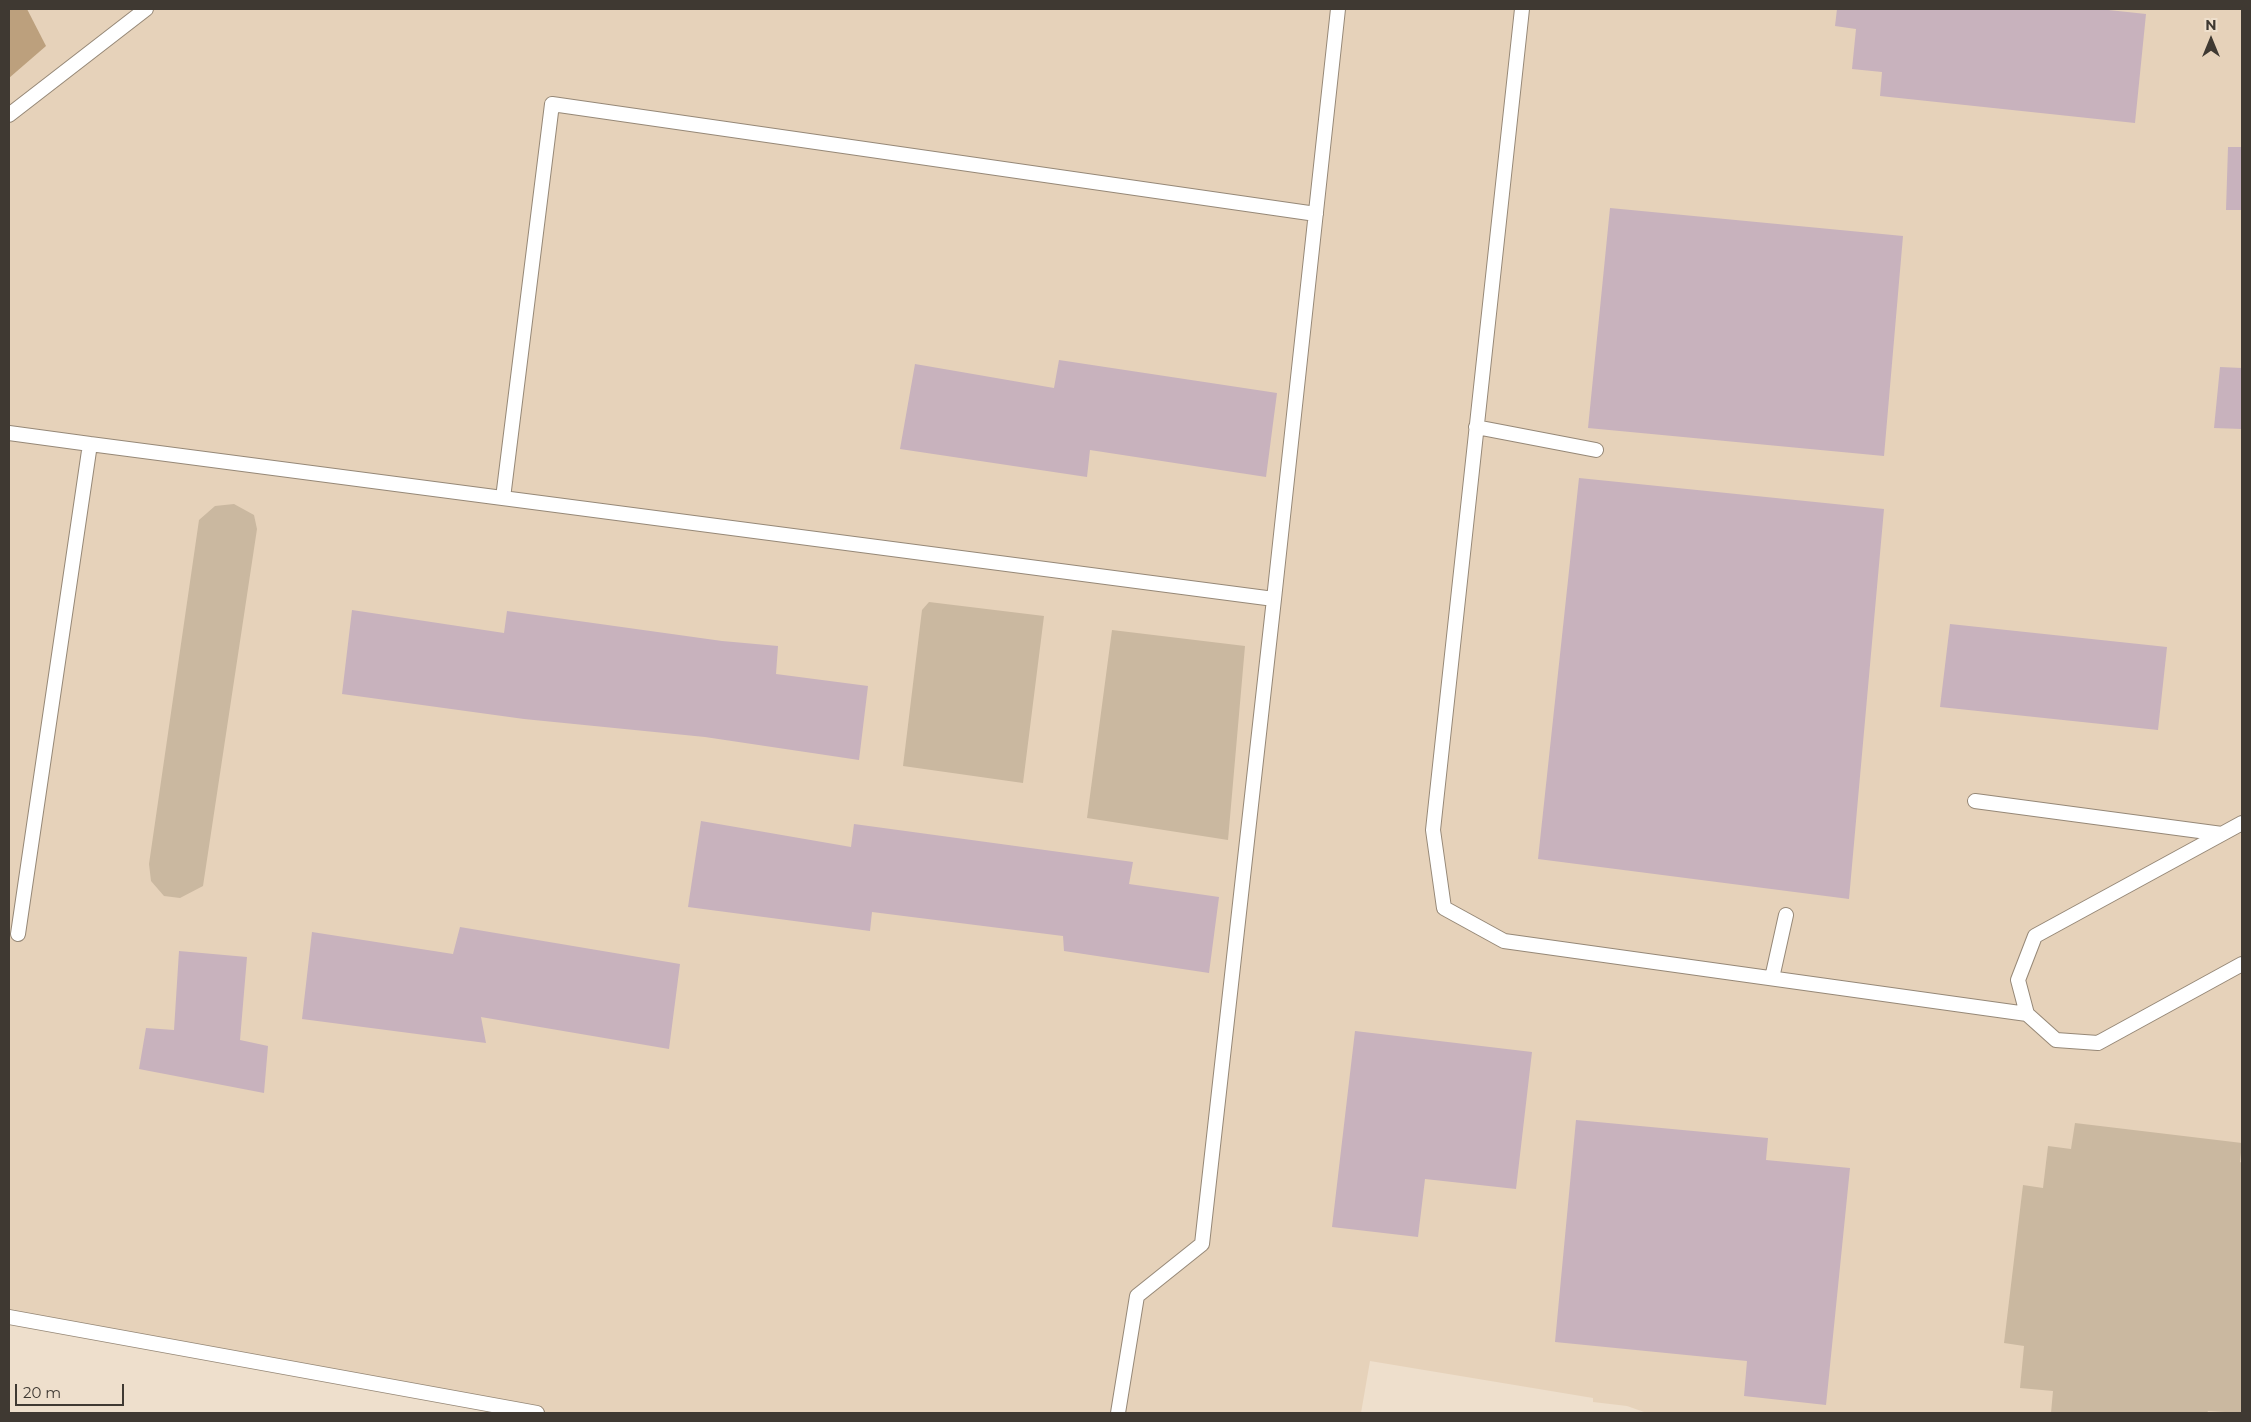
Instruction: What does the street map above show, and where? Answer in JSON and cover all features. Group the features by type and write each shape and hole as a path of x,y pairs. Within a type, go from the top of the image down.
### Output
{"lane":[{"path":"9,115 146,9"},
{"path":"1118,1413 1137,1296 1202,1244 1338,9"},
{"path":"1522,9 1433,830 1444,908 1504,941 2027,1014"},
{"path":"503,498 552,104 1316,214"},
{"path":"1476,427 1596,450"},
{"path":"9,433 1274,599"},
{"path":"18,934 90,444"},
{"path":"1975,801 2222,834"},
{"path":"2242,823 2035,936 2018,980 2027,1014 2056,1040 2098,1044 2242,964"},
{"path":"1772,978 1786,915"},
{"path":"9,1317 537,1413"}],"shaded area":[{"path":"9,9 2242,9 2242,1413 1647,1413 1627,1406 1593,1402 1593,1398 1370,1361 1361,1413 545,1413 9,1315"},
{"path":"9,9 27,9 46,46 9,78"},
{"path":"234,504 254,515 257,529 203,886 180,898 164,896 151,881 149,864 199,520 215,506"},
{"path":"929,602 1044,616 1023,783 903,766 922,610"},
{"path":"1112,630 1245,646 1228,840 1087,818"},
{"path":"2075,1123 2242,1143 2240,1162 2242,1163 2242,1413 2208,1411 2207,1413 2051,1413 2053,1391 2020,1388 2024,1346 2004,1343 2023,1185 2043,1188 2048,1146 2071,1149"}],"building":[{"path":"1837,9 2099,9 2146,14 2135,123 1880,96 1882,72 1852,69 1856,29 1835,26"},
{"path":"2228,147 2242,147 2242,210 2226,210"},
{"path":"1610,208 1903,236 1884,456 1588,428"},
{"path":"1059,360 1277,393 1266,477 1090,450 1087,477 900,449 915,364 1054,388"},
{"path":"2220,367 2242,368 2242,429 2214,428"},
{"path":"1579,478 1884,509 1849,899 1538,859"},
{"path":"352,610 504,633 507,611 722,641 778,646 776,674 868,686 859,760 705,737 524,719 342,694"},
{"path":"1950,624 2167,647 2158,730 1940,707"},
{"path":"701,821 851,847 854,824 1133,862 1129,884 1219,897 1209,973 1064,951 1063,936 872,912 870,931 688,907"},
{"path":"460,927 680,964 669,1049 481,1017 486,1043 302,1019 312,932 453,954"},
{"path":"179,951 247,957 240,1040 268,1046 264,1093 139,1069 146,1028 174,1030"},
{"path":"1355,1031 1532,1052 1516,1189 1425,1179 1418,1237 1332,1227"},
{"path":"1576,1120 1768,1138 1766,1160 1850,1168 1826,1405 1744,1396 1747,1361 1555,1342"}]}
